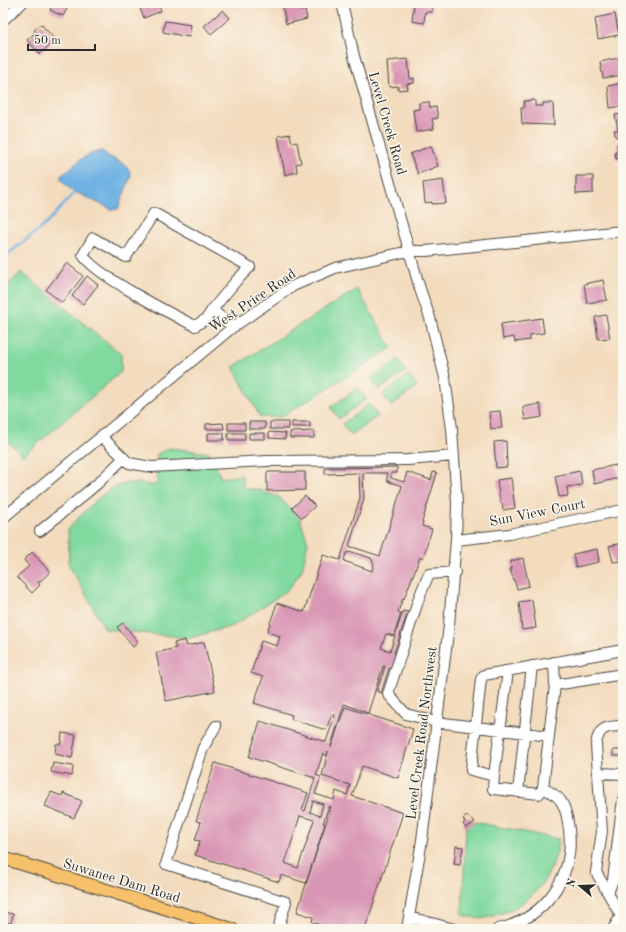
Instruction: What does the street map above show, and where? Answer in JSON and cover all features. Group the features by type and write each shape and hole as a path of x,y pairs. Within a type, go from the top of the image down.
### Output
{"main road":[{"name":"Suwanee Dam Road","path":"3,858 232,929"}],"street":[{"path":"3,20 22,3"},
{"name":"Level Creek Road","path":"342,3 354,56 409,251 430,318 445,378 454,456"},
{"path":"154,213 250,267 236,281 212,310 206,319 195,326 170,314 118,282 87,262 83,255 93,238 126,257 154,213"},
{"name":"West Price Road","path":"3,518 233,327 293,286 335,268 409,251 426,251 623,231"},
{"path":"212,310 233,327"},
{"path":"101,436 129,463 151,467 267,461 408,460 454,456"},
{"name":"Level Creek Road Northwest","path":"407,929 422,840 455,572 457,503 454,456"},
{"path":"40,531 96,484 124,458"},
{"name":"Sun View Court","path":"456,540 509,534 623,510"},
{"path":"455,572 429,574 420,596 388,694 406,714 436,722 549,736"},
{"path":"494,776 471,770 481,679 484,676 623,650"},
{"path":"508,671 493,789 539,794 543,788 555,686 554,662"},
{"path":"518,792 532,666"},
{"path":"555,686 623,674"},
{"path":"216,726 203,748 166,864 286,902 278,929"},
{"path":"613,929 622,916 596,872 602,831 597,736 601,730 609,726 623,726"},
{"path":"598,773 623,774"},
{"path":"500,929 529,917 548,899 563,878 569,863 571,845 568,817 560,800 543,788"},
{"path":"608,893 613,880 623,798"},
{"path":"409,917 454,929"}],"green space":[{"path":"21,272 121,354 121,372 23,456 3,437 3,291"},
{"path":"357,289 392,348 281,417 260,417 233,367"},
{"path":"398,359 406,371 379,390 371,379"},
{"path":"409,375 417,387 391,406 382,395"},
{"path":"358,388 366,399 339,419 331,407"},
{"path":"369,404 378,416 351,435 342,424"},
{"path":"170,448 210,453 221,478 242,475 244,488 259,490 279,497 299,517 308,542 302,570 288,590 233,626 190,638 105,629 69,565 68,529 103,494 111,489 129,483 157,485 157,454"},
{"path":"474,822 559,839 553,864 540,886 532,895 511,909 486,918 462,915 466,828"}],"water":[{"path":"102,151 126,166 130,172 131,176 118,209 113,210 71,190 61,180 61,176 80,160 90,154"}],"building":[{"path":"53,3 70,3 63,16 50,10"},
{"path":"138,3 158,3 161,11 144,18"},
{"path":"282,3 298,3 300,11 305,10 307,19 286,24"},
{"path":"414,3 428,3 428,5 432,5 432,12 425,12 424,23 412,21"},
{"path":"591,3 616,3 616,4 592,7"},
{"path":"223,10 230,18 211,34 204,26"},
{"path":"615,14 619,35 598,39 595,18"},
{"path":"165,21 191,25 189,37 163,32"},
{"path":"41,24 55,40 40,54 27,40 36,32 34,30"},
{"path":"3,51 6,61 3,62"},
{"path":"623,57 623,75 603,78 600,62"},
{"path":"408,59 410,79 414,78 414,83 407,84 408,89 398,90 398,86 389,87 387,61"},
{"path":"623,83 623,106 610,108 608,86"},
{"path":"535,100 535,106 543,106 543,103 553,103 554,125 522,124 521,108 524,108 524,101"},
{"path":"429,102 430,108 436,107 438,118 432,119 434,129 416,132 413,110 419,109 419,103"},
{"path":"623,114 623,136 616,137 614,130 618,130 615,115"},
{"path":"290,134 292,143 297,142 301,163 296,164 297,172 285,175 278,136"},
{"path":"623,143 622,163 621,158 616,159 615,151 618,150 617,144"},
{"path":"431,146 438,166 418,174 410,154"},
{"path":"576,176 593,176 593,193 576,194"},
{"path":"443,180 446,203 425,203 423,183"},
{"path":"67,263 83,276 62,303 46,290"},
{"path":"87,276 98,285 83,304 72,296"},
{"path":"603,280 607,300 587,303 584,284"},
{"path":"606,315 610,338 598,339 595,317"},
{"path":"542,318 544,333 530,335 530,340 515,342 514,337 503,339 501,324"},
{"path":"540,404 542,417 525,420 523,407"},
{"path":"500,411 502,428 491,429 489,412"},
{"path":"249,422 265,422 265,429 249,429"},
{"path":"270,422 288,422 288,429 270,429"},
{"path":"292,422 310,422 310,427 292,427"},
{"path":"223,423 224,429 206,429 206,424"},
{"path":"228,423 245,423 245,430 228,430"},
{"path":"314,431 314,438 290,438 290,432"},
{"path":"269,432 286,433 285,439 269,438"},
{"path":"208,433 224,433 224,440 208,440"},
{"path":"228,433 245,433 245,440 228,440"},
{"path":"249,433 265,433 265,439 249,439"},
{"path":"506,441 507,467 496,468 494,442"},
{"path":"616,465 619,478 594,484 592,470"},
{"path":"397,467 397,473 391,473 391,478 404,482 407,472 431,480 433,472 437,473 422,522 422,526 432,529 423,558 420,557 404,599 403,598 398,612 401,613 394,636 386,634 381,648 390,651 403,611 408,612 394,653 398,654 393,669 389,668 381,693 377,691 385,666 383,666 368,713 344,704 331,747 345,707 413,729 398,778 362,766 352,796 403,813 365,929 333,929 312,922 313,917 297,912 331,807 329,806 323,823 325,824 306,883 281,875 279,882 195,855 200,841 195,840 201,822 196,821 215,763 308,793 302,810 305,811 315,778 249,757 260,721 326,742 335,715 332,714 326,730 291,719 292,715 254,703 263,677 251,673 261,641 277,646 280,636 267,632 277,603 304,612 323,555 340,560 360,498 359,473 325,474 325,468","holes":["363,473 387,473 387,481 402,486 380,556 349,546 364,499","352,552 371,558 374,564 372,571 344,561 346,553","323,753 327,756 322,776 350,785 347,795 336,791 334,800 315,794 321,777 316,775","313,801 323,804 320,816 310,812","300,816 314,820 298,868 285,863"]},
{"path":"580,471 582,485 567,487 568,496 559,497 555,476"},
{"path":"267,472 305,472 305,490 267,491"},
{"path":"511,478 515,508 503,510 502,503 500,502 497,480"},
{"path":"305,496 315,506 302,518 292,508"},
{"path":"623,543 623,555 620,556 621,561 613,562 609,546"},
{"path":"597,549 599,562 576,567 573,554"},
{"path":"32,552 50,572 38,583 40,585 32,593 17,577 29,566 24,560"},
{"path":"523,558 529,586 517,589 510,569 512,569 511,561"},
{"path":"532,600 536,628 522,630 519,602"},
{"path":"123,623 138,642 133,647 117,627"},
{"path":"185,640 187,646 204,642 215,691 166,701 156,653 176,648 174,643"},
{"path":"62,733 76,735 72,758 55,754 56,744 61,744"},
{"path":"613,750 621,750 621,756 613,756"},
{"path":"53,763 73,766 72,776 51,772"},
{"path":"51,792 62,796 63,793 82,801 74,818 45,806"},
{"path":"467,816 475,822 466,828 463,824 465,822 463,819"},
{"path":"456,846 463,847 460,865 454,864"},
{"path":"3,912 13,914 11,923 3,922"}],"waterway":[{"path":"3,258 46,224 75,192"}]}
